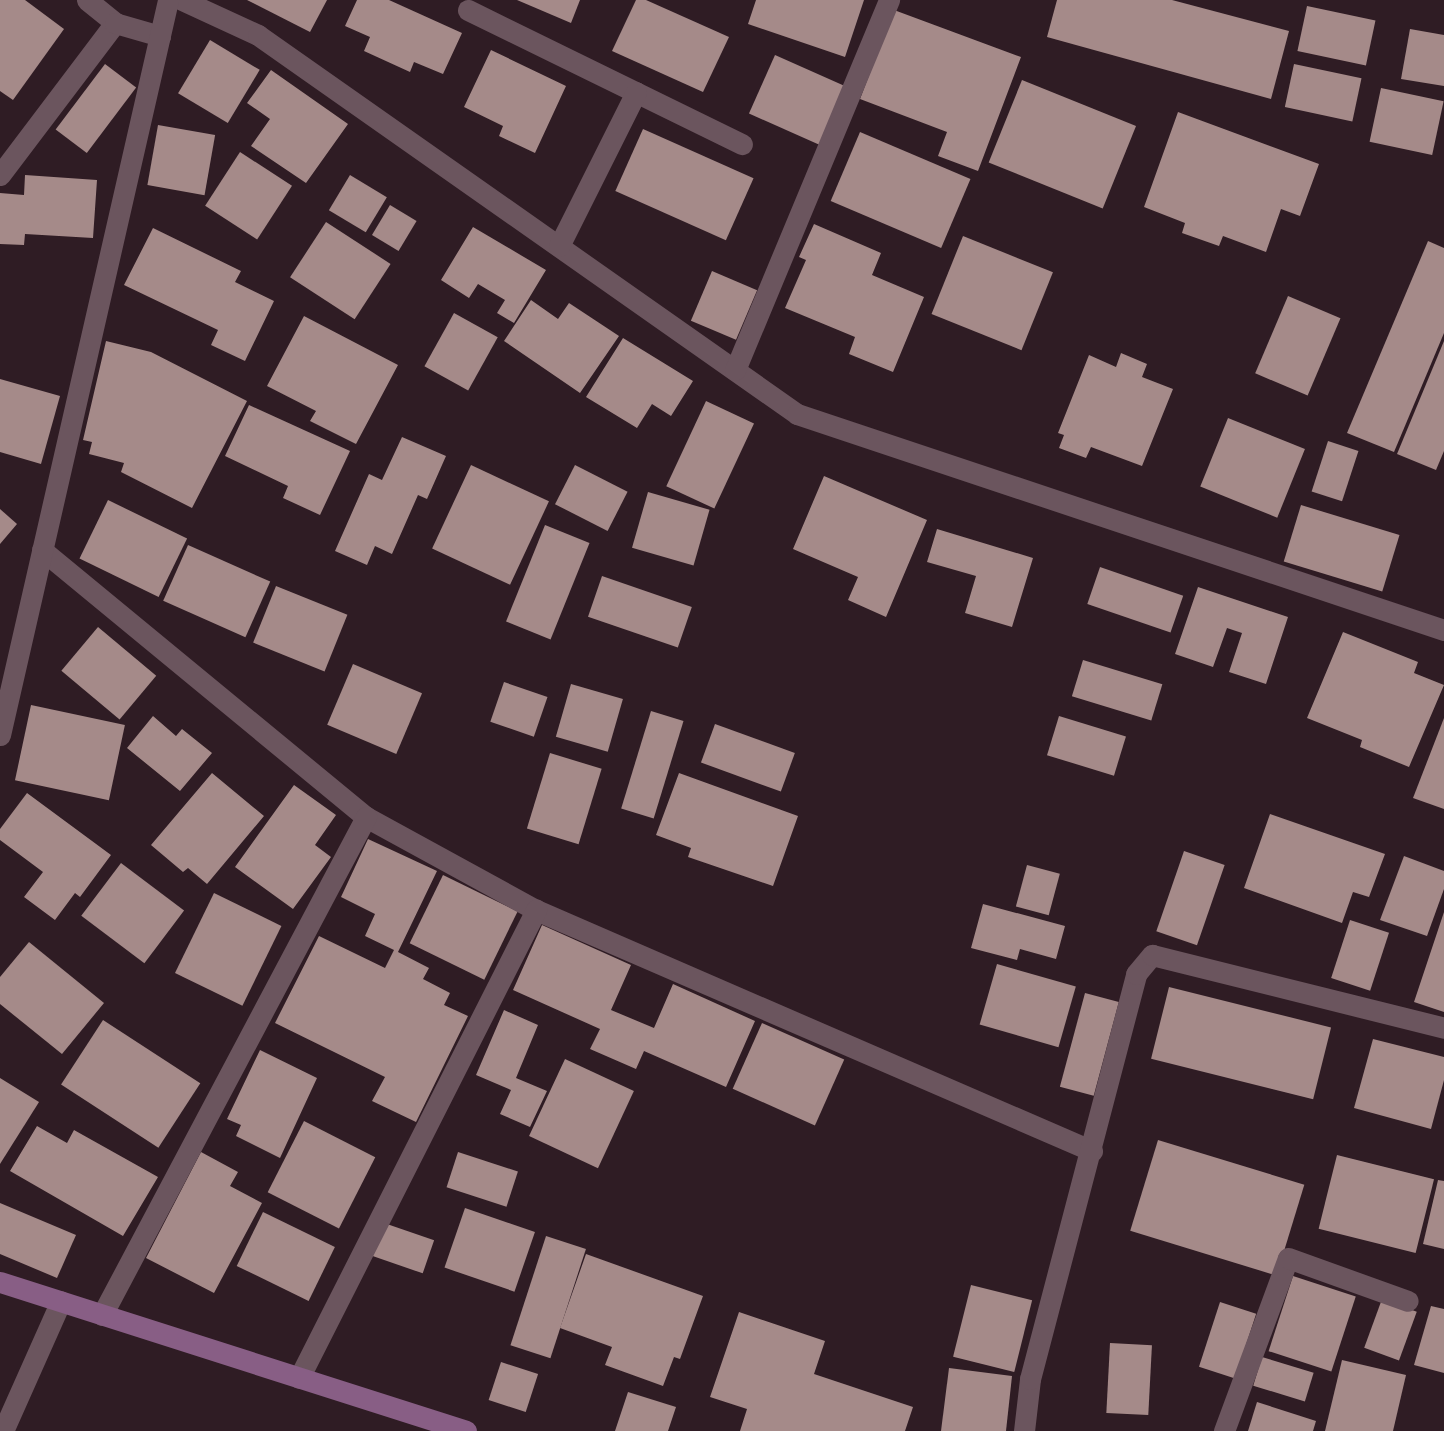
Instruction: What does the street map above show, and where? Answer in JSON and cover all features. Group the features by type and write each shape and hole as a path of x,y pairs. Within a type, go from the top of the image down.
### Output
{"street":[{"path":"87,0 115,23 160,36"},
{"path":"0,734 168,0"},
{"path":"182,0 258,34 797,414 1444,630"},
{"path":"735,370 889,0"},
{"path":"468,10 743,144"},
{"path":"0,175 115,23"},
{"path":"559,246 636,92"},
{"path":"42,550 366,817 536,910 1093,1151"},
{"path":"102,1315 366,817"},
{"path":"299,1378 536,910"},
{"path":"1024,1431 1030,1379 1093,1151 1136,974 1152,955 1444,1028"},
{"path":"1224,1431 1287,1258 1408,1301"},
{"path":"0,1282 466,1431"},
{"path":"3,1431 61,1301"}],"building":[{"path":"0,0 25,0 64,29 13,100 0,91"},
{"path":"247,0 327,0 310,32"},
{"path":"357,0 389,0 462,33 443,74 414,62 410,72 364,51 370,37 345,26"},
{"path":"517,0 580,0 571,23"},
{"path":"636,0 646,0 729,37 703,92 612,51"},
{"path":"756,0 864,0 845,57 748,24"},
{"path":"1057,0 1172,0 1289,31 1271,99 1047,37"},
{"path":"1307,6 1375,21 1366,66 1297,51"},
{"path":"894,10 1021,57 978,171 938,156 947,132 860,99"},
{"path":"1410,29 1444,35 1444,86 1401,79"},
{"path":"210,40 260,70 228,123 178,93"},
{"path":"491,50 566,86 535,153 499,136 503,126 464,107"},
{"path":"775,55 845,86 819,145 749,113"},
{"path":"105,64 136,87 87,153 56,129"},
{"path":"1294,64 1361,78 1352,121 1285,107"},
{"path":"271,70 348,124 306,183 251,146 270,119 247,103"},
{"path":"1022,80 1136,126 1103,209 989,163"},
{"path":"1381,88 1444,101 1432,155 1370,142"},
{"path":"1178,112 1319,164 1300,216 1281,209 1266,252 1223,236 1219,246 1182,233 1185,223 1144,207"},
{"path":"158,125 215,135 205,195 147,185"},
{"path":"643,129 754,178 726,240 615,191"},
{"path":"860,132 970,179 941,248 831,201"},
{"path":"240,152 292,186 257,239 205,206"},
{"path":"25,175 97,180 93,238 25,234 24,245 0,244 0,193 24,195"},
{"path":"350,175 387,197 366,232 329,210"},
{"path":"390,205 417,221 399,251 372,235"},
{"path":"326,222 391,264 355,319 290,277"},
{"path":"814,224 881,253 872,275 924,297 893,372 849,354 855,337 785,308 806,260 799,257"},
{"path":"473,227 546,270 514,323 497,313 505,300 478,284 469,298 441,280"},
{"path":"153,228 241,271 235,282 274,301 245,361 211,345 218,330 124,285"},
{"path":"963,236 1053,272 1021,350 932,314"},
{"path":"1428,241 1444,248 1444,333 1394,452 1347,433"},
{"path":"712,271 757,290 736,340 691,321"},
{"path":"1288,296 1340,318 1308,396 1255,373"},
{"path":"531,300 558,319 569,303 619,336 580,393 504,341"},
{"path":"454,313 498,337 468,391 424,366"},
{"path":"304,316 398,365 356,444 310,421 316,411 267,386"},
{"path":"623,338 693,381 671,416 652,404 637,428 586,397"},
{"path":"106,341 151,352 247,401 192,508 121,472 124,463 89,454 92,442 83,440"},
{"path":"1444,341 1444,451 1436,470 1397,454"},
{"path":"1121,353 1147,364 1142,377 1173,389 1142,466 1091,447 1086,458 1059,448 1064,435 1058,433 1089,355 1116,367"},
{"path":"0,379 60,396 41,464 0,452"},
{"path":"706,401 754,423 714,509 666,486"},
{"path":"249,405 350,451 320,515 283,498 288,486 225,456"},
{"path":"1228,418 1305,449 1277,518 1200,487"},
{"path":"402,437 446,456 427,499 418,495 392,554 375,546 367,565 335,551 369,474 382,480"},
{"path":"1328,441 1358,451 1342,501 1312,491"},
{"path":"471,465 549,501 510,585 432,548"},
{"path":"575,465 628,492 608,531 555,504"},
{"path":"824,476 927,520 886,617 848,600 858,577 793,549"},
{"path":"648,492 710,510 694,565 632,548"},
{"path":"108,500 187,539 159,597 80,558"},
{"path":"1301,505 1399,535 1382,592 1284,561"},
{"path":"0,509 17,524 0,544"},
{"path":"545,525 590,543 551,639 506,621"},
{"path":"937,529 1033,558 1012,627 965,613 976,576 927,562"},
{"path":"188,545 270,582 245,637 163,601"},
{"path":"1100,567 1183,596 1171,633 1087,604"},
{"path":"602,576 692,607 678,648 588,617"},
{"path":"276,586 347,615 325,671 253,643"},
{"path":"1198,587 1288,617 1266,684 1229,672 1242,633 1227,628 1213,667 1175,654"},
{"path":"98,627 156,676 120,720 61,671"},
{"path":"1343,632 1418,662 1414,673 1444,685 1409,767 1360,747 1362,740 1307,718"},
{"path":"1083,660 1162,684 1151,721 1072,696"},
{"path":"353,664 422,693 396,754 327,725"},
{"path":"504,682 547,697 534,737 490,722"},
{"path":"571,684 623,699 608,752 556,737"},
{"path":"31,705 125,725 109,800 15,780"},
{"path":"651,711 684,721 654,818 621,809"},
{"path":"153,716 176,736 182,729 212,753 180,791 127,748"},
{"path":"1059,716 1126,736 1114,776 1047,755"},
{"path":"1444,718 1444,809 1413,798"},
{"path":"715,724 795,753 781,792 701,763"},
{"path":"550,753 602,769 579,844 527,829"},
{"path":"212,773 264,816 207,884 188,868 183,872 151,845"},
{"path":"679,773 798,816 773,886 688,857 691,848 656,835"},
{"path":"294,785 336,815 315,845 331,857 293,909 235,867"},
{"path":"27,793 111,855 80,897 75,893 55,920 24,897 43,872 0,840 0,829"},
{"path":"1270,814 1385,854 1369,897 1353,892 1342,923 1244,888"},
{"path":"368,839 437,871 398,952 429,968 423,979 450,993 444,1005 468,1016 416,1122 372,1101 385,1077 275,1023 319,936 385,968 394,950 365,936 375,914 341,897"},
{"path":"1184,851 1225,865 1197,945 1156,931"},
{"path":"1404,856 1444,871 1444,889 1427,936 1380,920"},
{"path":"121,863 184,911 144,963 81,916"},
{"path":"1027,865 1060,874 1049,915 1016,907"},
{"path":"443,875 518,911 484,980 410,943"},
{"path":"214,893 281,926 242,1006 175,973"},
{"path":"983,904 1065,926 1056,959 1020,949 1017,960 971,948"},
{"path":"1444,912 1444,1012 1414,1002"},
{"path":"1350,920 1389,933 1370,991 1331,978"},
{"path":"542,925 631,965 611,1010 654,1028 673,984 755,1021 726,1087 644,1051 636,1069 590,1049 600,1029 513,990"},
{"path":"29,942 104,1003 62,1054 0,1004 0,977"},
{"path":"997,964 1076,987 1058,1047 980,1025"},
{"path":"1169,987 1331,1027 1313,1099 1151,1059"},
{"path":"1085,993 1119,1002 1094,1096 1060,1087"},
{"path":"504,1010 538,1025 516,1078 547,1091 530,1127 500,1114 511,1090 476,1075"},
{"path":"103,1020 200,1083 158,1148 61,1085"},
{"path":"762,1023 844,1060 815,1125 733,1089"},
{"path":"1373,1039 1444,1057 1444,1080 1431,1129 1354,1108"},
{"path":"260,1050 317,1078 280,1158 236,1136 241,1125 227,1119"},
{"path":"565,1059 634,1091 598,1168 529,1136"},
{"path":"0,1078 39,1102 0,1164"},
{"path":"304,1121 375,1157 339,1229 268,1192"},
{"path":"37,1126 67,1143 74,1130 158,1177 123,1236 10,1171"},
{"path":"1158,1140 1304,1185 1277,1276 1130,1231"},
{"path":"201,1152 238,1172 230,1186 262,1203 214,1293 146,1258"},
{"path":"458,1152 518,1171 506,1207 447,1187"},
{"path":"1337,1155 1434,1179 1416,1253 1319,1229"},
{"path":"1438,1180 1444,1181 1444,1249 1423,1244"},
{"path":"0,1203 76,1235 57,1278 0,1254"},
{"path":"465,1208 535,1232 514,1292 444,1268"},
{"path":"263,1212 335,1247 309,1301 237,1266"},
{"path":"384,1223 434,1240 423,1273 373,1256"},
{"path":"546,1236 586,1249 550,1358 510,1345"},
{"path":"586,1254 703,1296 680,1359 674,1357 663,1386 605,1365 612,1347 560,1328"},
{"path":"1293,1276 1356,1296 1331,1372 1269,1351"},
{"path":"971,1285 1032,1300 1014,1372 953,1357"},
{"path":"1382,1299 1417,1312 1399,1361 1364,1348"},
{"path":"1220,1302 1256,1314 1235,1378 1199,1367"},
{"path":"1431,1306 1444,1309 1444,1373 1414,1365"},
{"path":"739,1312 825,1341 814,1374 913,1407 905,1431 740,1431 747,1409 710,1397"},
{"path":"1110,1343 1152,1345 1148,1415 1106,1413"},
{"path":"1262,1357 1314,1373 1305,1401 1253,1386"},
{"path":"1342,1360 1406,1375 1393,1431 1325,1431"},
{"path":"501,1362 538,1374 526,1412 489,1400"},
{"path":"949,1368 1012,1376 1006,1431 941,1431"},
{"path":"628,1392 676,1407 668,1431 615,1431"},
{"path":"1257,1402 1316,1421 1313,1431 1248,1431"}]}
